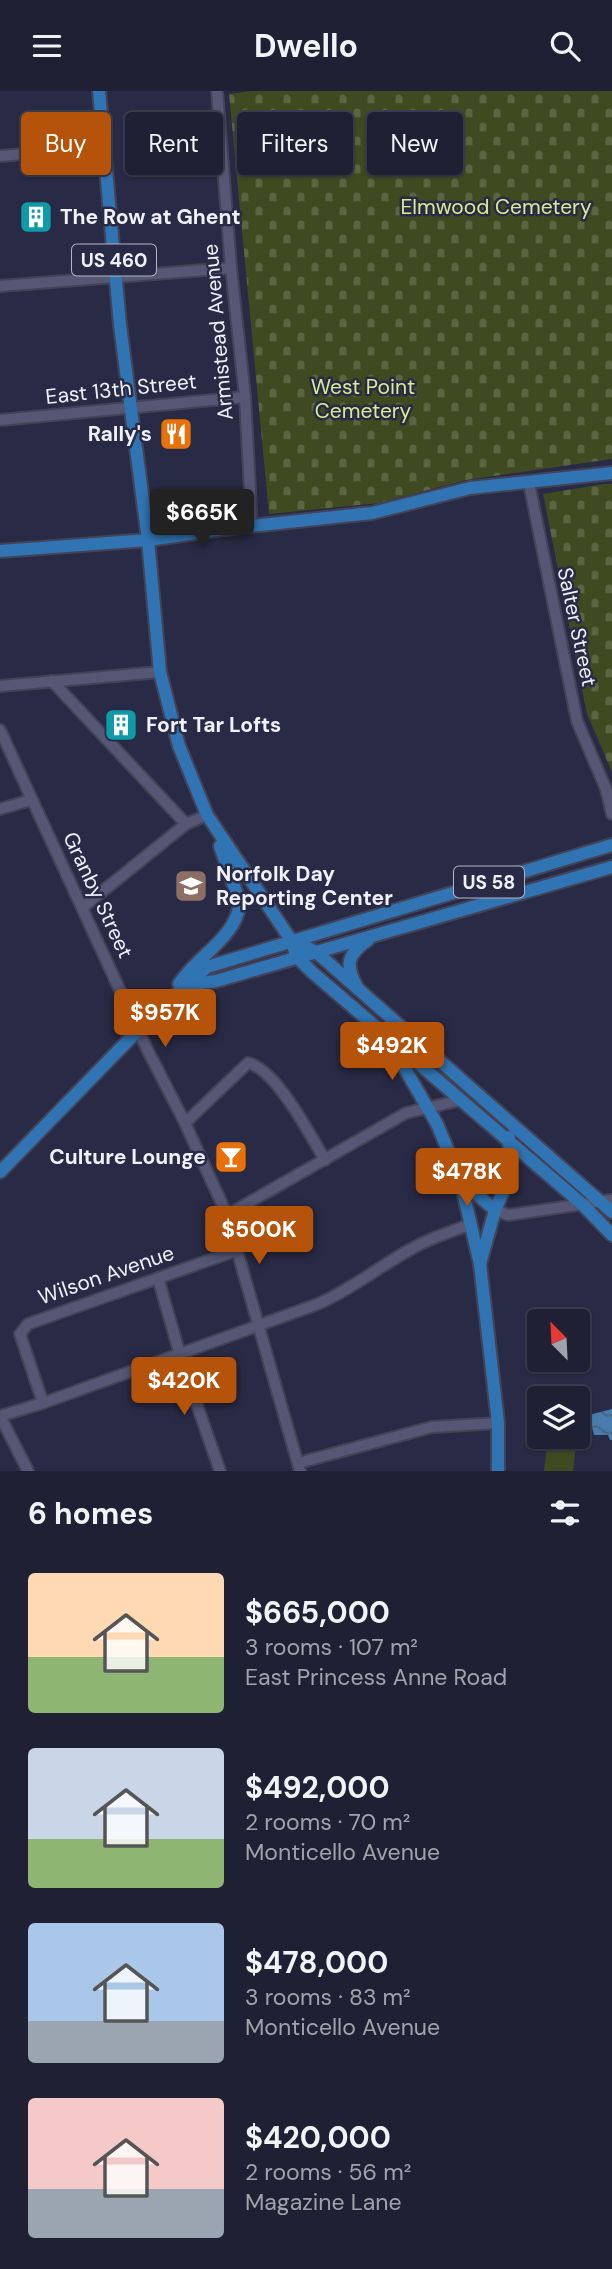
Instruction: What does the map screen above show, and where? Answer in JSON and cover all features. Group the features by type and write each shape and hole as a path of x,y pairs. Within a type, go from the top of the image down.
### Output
{"main road":[{"name":"US 460","path":"99,91 101,112"},
{"name":"US 460","path":"106,175 130,407 148,540 160,673 179,746 207,815 291,940 298,957 387,1038 582,1204 612,1235"},
{"path":"0,551 148,540 372,513 470,488 529,484 612,473"},
{"path":"171,997 196,963 231,929 239,912 240,903 214,829"},
{"name":"US 58","path":"0,1171 171,997 206,967 612,845"},
{"name":"US 58","path":"187,985 216,981 612,867"},
{"path":"360,993 349,969 351,957 374,936"},
{"name":"US 460","path":"291,940 316,952 506,1121 606,1201 612,1212"},
{"path":"387,1038 437,1124 460,1179 480,1264 498,1423 498,1471"},
{"path":"480,1264 495,1210 510,1176 510,1141 506,1121"},
{"path":"460,1179 495,1210"}],"street":[{"name":"Armistead Avenue","path":"217,91 231,268 245,397 252,527"},
{"path":"0,156 21,154"},
{"path":"0,286 231,268"},
{"name":"East 13th Street","path":"0,420 245,397"},
{"name":"Salter Street","path":"529,484 577,721 606,789 612,814"},
{"path":"0,686 160,673"},
{"path":"52,681 186,824"},
{"name":"Granby Street","path":"0,730 228,1215 299,1467"},
{"path":"0,809 31,800"},
{"path":"83,907 186,824 207,815"},
{"path":"185,1123 248,1063 256,1065 287,1097 325,1160"},
{"path":"228,1215 406,1113 461,1101"},
{"path":"495,1210 508,1215 606,1201"},
{"path":"28,1471 0,1416 43,1403 332,1298 413,1248 469,1225"},
{"name":"Wilson Avenue","path":"43,1403 22,1341 22,1329 33,1321 238,1250"},
{"path":"158,1278 220,1471"},
{"path":"299,1467 432,1427 498,1423"}],"green space":[{"path":"251,91 612,91 612,459 466,480 379,503 269,514 229,94"},
{"path":"612,484 612,772 587,714 543,494"},
{"path":"547,1449 576,1449 573,1471 544,1471"}],"water":[{"path":"612,1409 612,1440 608,1435 594,1435 590,1415"}],"place":[{"name":"The Row at Ghent","path":"36,217"},
{"name":"Rally's","path":"176,434"},
{"name":"Fort Tar Lofts","path":"121,725"},
{"name":"Norfolk Day Reporting Center","path":"191,886"},
{"name":"Culture Lounge","path":"231,1157"}],"park label":[{"name":"Elmwood Cemetery","path":"496,207"},
{"name":"West Point Cemetery","path":"363,399"}]}
